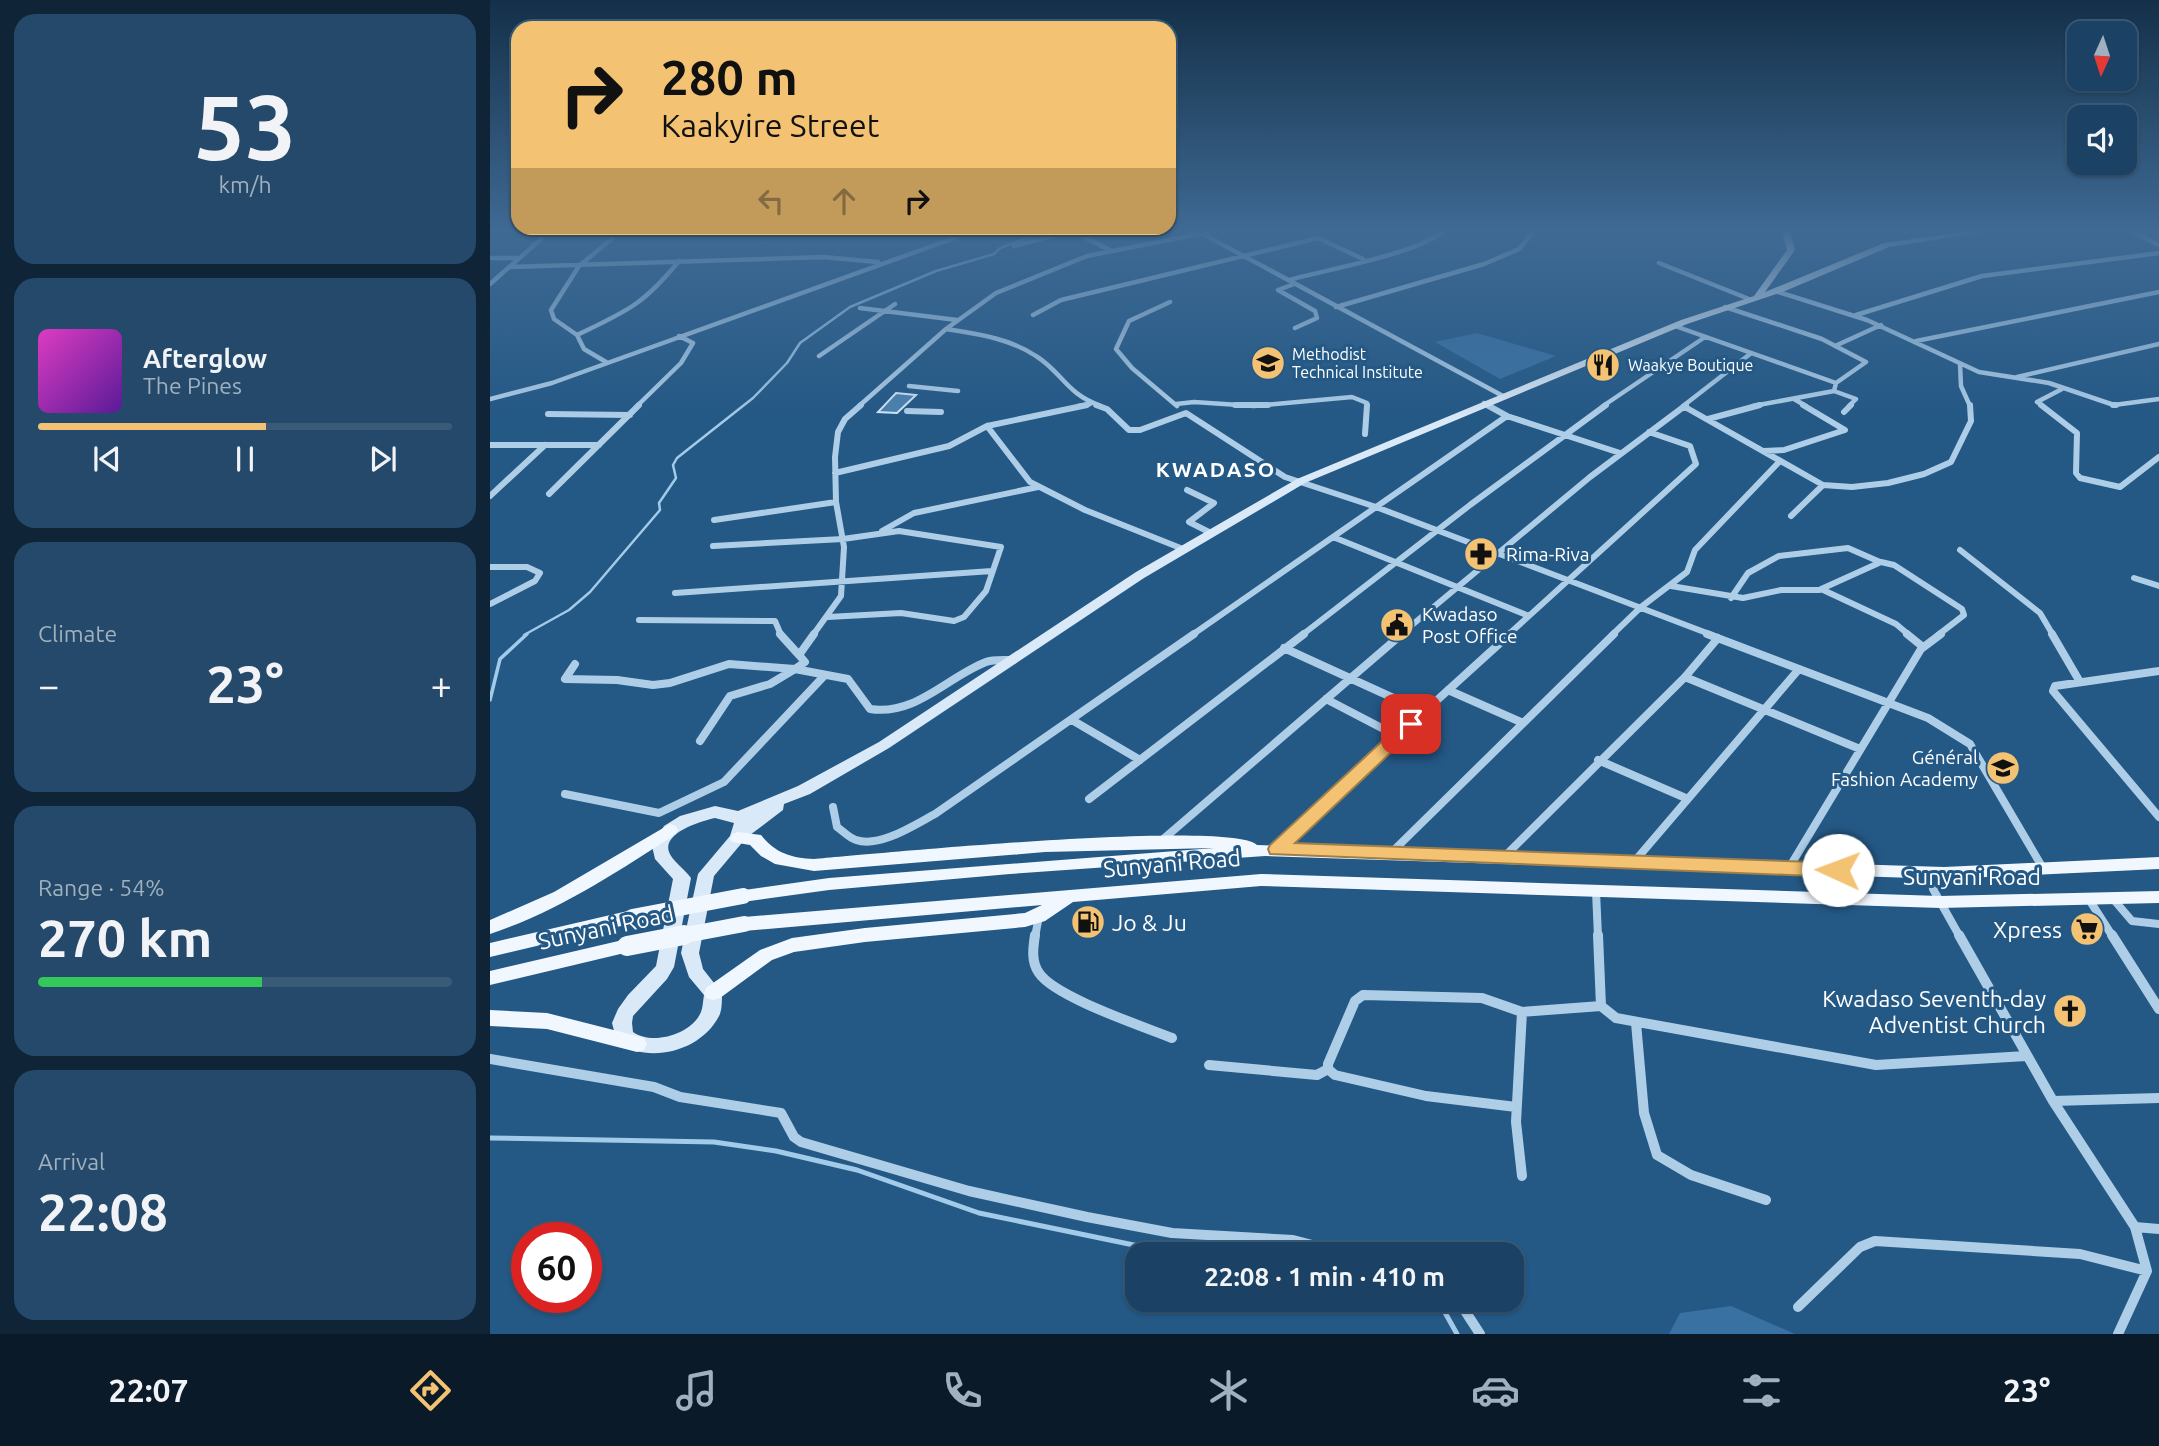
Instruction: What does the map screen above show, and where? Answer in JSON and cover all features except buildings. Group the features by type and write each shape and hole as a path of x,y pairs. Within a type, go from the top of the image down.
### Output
{"main road":[{"path":"490,927 530,912 588,882 670,830"},
{"path":"739,830 755,838 769,854 783,861 814,864 1045,846 1160,841 1226,841 1271,849"},
{"path":"490,950 632,917 743,896 829,884 1271,849 1944,873 2159,863"},
{"name":"Sunyani Road","path":"490,978 628,946 744,924 1274,880 1940,902 2090,901 2159,897"},
{"path":"713,993 766,955 792,945 865,935 1006,923 1039,916 1070,896"},
{"path":"490,1018 559,1023 637,1044"}],"street":[{"path":"561,294 551,310 554,319 577,335 585,350 606,362"},
{"path":"577,335 638,304 651,294"},
{"path":"490,399 552,383 795,294"},
{"path":"799,655 841,596 843,539 836,502 835,472 838,432 845,419 946,329 996,294"},
{"path":"1033,315 1061,300 1085,294"},
{"path":"1287,294 1315,311 1317,318 1294,328"},
{"path":"1314,294 1503,396"},
{"path":"1336,307 1378,294"},
{"path":"1745,294 1753,297"},
{"path":"1753,297 1756,294"},
{"path":"739,830 724,812 706,813 686,820 670,830 660,850 682,878 665,967 661,976 624,1015 621,1025 625,1037 637,1044 660,1046 687,1037 707,1020 715,1001 713,993 695,972 690,953 706,874 739,830 789,797 894,739 1183,549 1301,481 1484,403 1675,326 1763,294"},
{"path":"1786,294 1881,325 1979,372 2063,388 2114,405 2159,399"},
{"path":"1854,315 1922,294"},
{"path":"1916,341 2148,294"},
{"path":"1170,302 1129,321 1116,349 1132,368 1186,413 1285,477 1376,507 1939,723 1970,744 2044,870"},
{"path":"820,356 895,304"},
{"path":"1726,307 1861,357 1866,362 1836,383 1834,391"},
{"path":"860,308 958,320"},
{"path":"1835,346 1881,325"},
{"path":"1675,326 1836,383"},
{"path":"946,329 997,337 1037,356 1079,398 1107,409 1132,431 1186,413"},
{"path":"549,494 681,363 692,347 691,340 678,336"},
{"path":"1088,799 1563,435 1705,337"},
{"path":"2012,378 2159,344"},
{"path":"1160,841 1497,554 1620,453 1685,407 1750,354"},
{"path":"1685,407 1823,485 1845,490 1915,475 1951,462 1972,419 1970,405 1961,386 1960,364"},
{"path":"909,386 958,391"},
{"path":"2063,388 2038,402 2077,433 2076,473 2080,478 2107,487 2123,487 2159,457"},
{"path":"1708,419 1767,402 1834,391 1856,399 1844,412"},
{"path":"1175,404 1198,402 1254,406 1352,397 1367,403 1365,434"},
{"path":"1761,451 1784,450 1846,429 1793,398"},
{"path":"1484,403 1507,416 1620,453"},
{"path":"835,472 949,446 987,426 1091,404"},
{"path":"907,411 941,412"},
{"path":"548,414 631,415"},
{"path":"833,807 838,827 854,840 877,839 935,814 1507,416"},
{"path":"987,426 1024,477 1038,486 1085,510 1183,549"},
{"path":"1271,849 1696,464 1690,446 1649,432"},
{"path":"490,444 599,445"},
{"path":"490,496 545,445"},
{"path":"1392,852 1641,607 1687,572 1695,550 1780,461"},
{"path":"1791,516 1823,485"},
{"path":"880,531 914,513 1038,486"},
{"path":"1188,490 1214,503 1189,522 1211,533"},
{"path":"714,520 836,502"},
{"path":"713,546 843,539 880,531 904,531 999,545 1001,550 984,597 963,619 954,621 901,613 828,617"},
{"path":"1332,537 1529,616"},
{"path":"1731,598 1748,573 1779,556 1848,548 1894,565 1962,609 1964,615 1923,647 1887,702 1789,868"},
{"path":"1960,550 2040,613 2080,682"},
{"path":"1671,586 1731,598 1781,590 1821,589 1870,564 1881,562"},
{"path":"490,567 527,567 540,573 535,581 490,604"},
{"path":"675,593 992,571"},
{"path":"2134,578 2159,586"},
{"path":"1821,589 1896,624 1923,647"},
{"path":"639,620 775,621 781,636 805,662 770,684 730,696 700,741"},
{"path":"1505,856 1598,760 1685,677 1718,638"},
{"path":"1284,648 1424,712"},
{"path":"575,663 565,679 617,680 653,685 670,683 729,664 795,669 848,679 870,709 883,710 929,697 987,661 1014,660"},
{"path":"1634,862 1798,669"},
{"path":"2159,671 2055,686 2053,691 2159,817"},
{"path":"565,794 659,813 708,792 724,782 824,676"},
{"path":"1685,677 1766,708 1860,749"},
{"path":"1448,690 1522,723"},
{"path":"1326,699 1397,736"},
{"path":"1072,720 1140,760"},
{"path":"1598,760 1688,799"},
{"path":"1944,873 1932,883 1940,902 2026,1056 2135,1227 2147,1271 2118,1334"},
{"path":"1596,891 1601,1006"},
{"path":"2114,900 2132,920 2159,924"},
{"path":"2090,901 2159,1009"},
{"path":"1039,916 1033,942 1035,964 1048,984 1172,1038"},
{"path":"1328,1069 1332,1049 1342,1037 1355,1001 1363,995 1482,998 1522,1012 1601,1006 1616,1018 1636,1023 1876,1065 2026,1056"},
{"path":"1522,1012 1516,1107 1522,1176"},
{"path":"1636,1023 1647,1126 1658,1157 1677,1168 1766,1200"},
{"path":"490,1059 654,1087 680,1097 781,1113 794,1136 801,1142 969,1191 1172,1233 1301,1242"},
{"path":"1209,1065 1317,1075 1328,1069"},
{"path":"1328,1069 1335,1075 1426,1096 1516,1107"},
{"path":"2053,1101 2159,1098"},
{"path":"2135,1227 2159,1229"},
{"path":"1798,1307 1860,1247 1875,1241 2080,1254 2147,1271"},
{"path":"1465,1312 1479,1334"}],"shaded area":[{"path":"1477,333 1556,356 1500,379 1435,342"},
{"path":"1731,1306 1795,1334 1669,1334 1680,1313"}],"waterway":[{"path":"524,635 569,610 590,592 660,510 659,503 676,478 673,465 677,458 753,398 787,363 800,343 850,307 880,294"},
{"path":"490,700 500,659 527,634"},
{"path":"490,1138 714,1142 776,1151 857,1170 979,1213 1125,1243"},
{"path":"1445,1312 1457,1334"}],"place":[{"name":"Methodist Technical Institute","path":"1268,363"},
{"name":"Waakye Boutique","path":"1603,365"},
{"name":"Rima-Riva","path":"1481,554"},
{"name":"Kwadaso Post Office","path":"1397,625"},
{"name":"Général Fashion Academy","path":"2003,768"},
{"name":"Jo & Ju","path":"1088,922"},
{"name":"Xpress","path":"2087,929"},
{"name":"Kwadaso Seventh-day Adventist Church","path":"2070,1011"}],"district":[{"name":"KWADASO","path":"1216,469"}],"route":[{"path":"1411,724 1306,819 1277,849 1838,870"}]}
